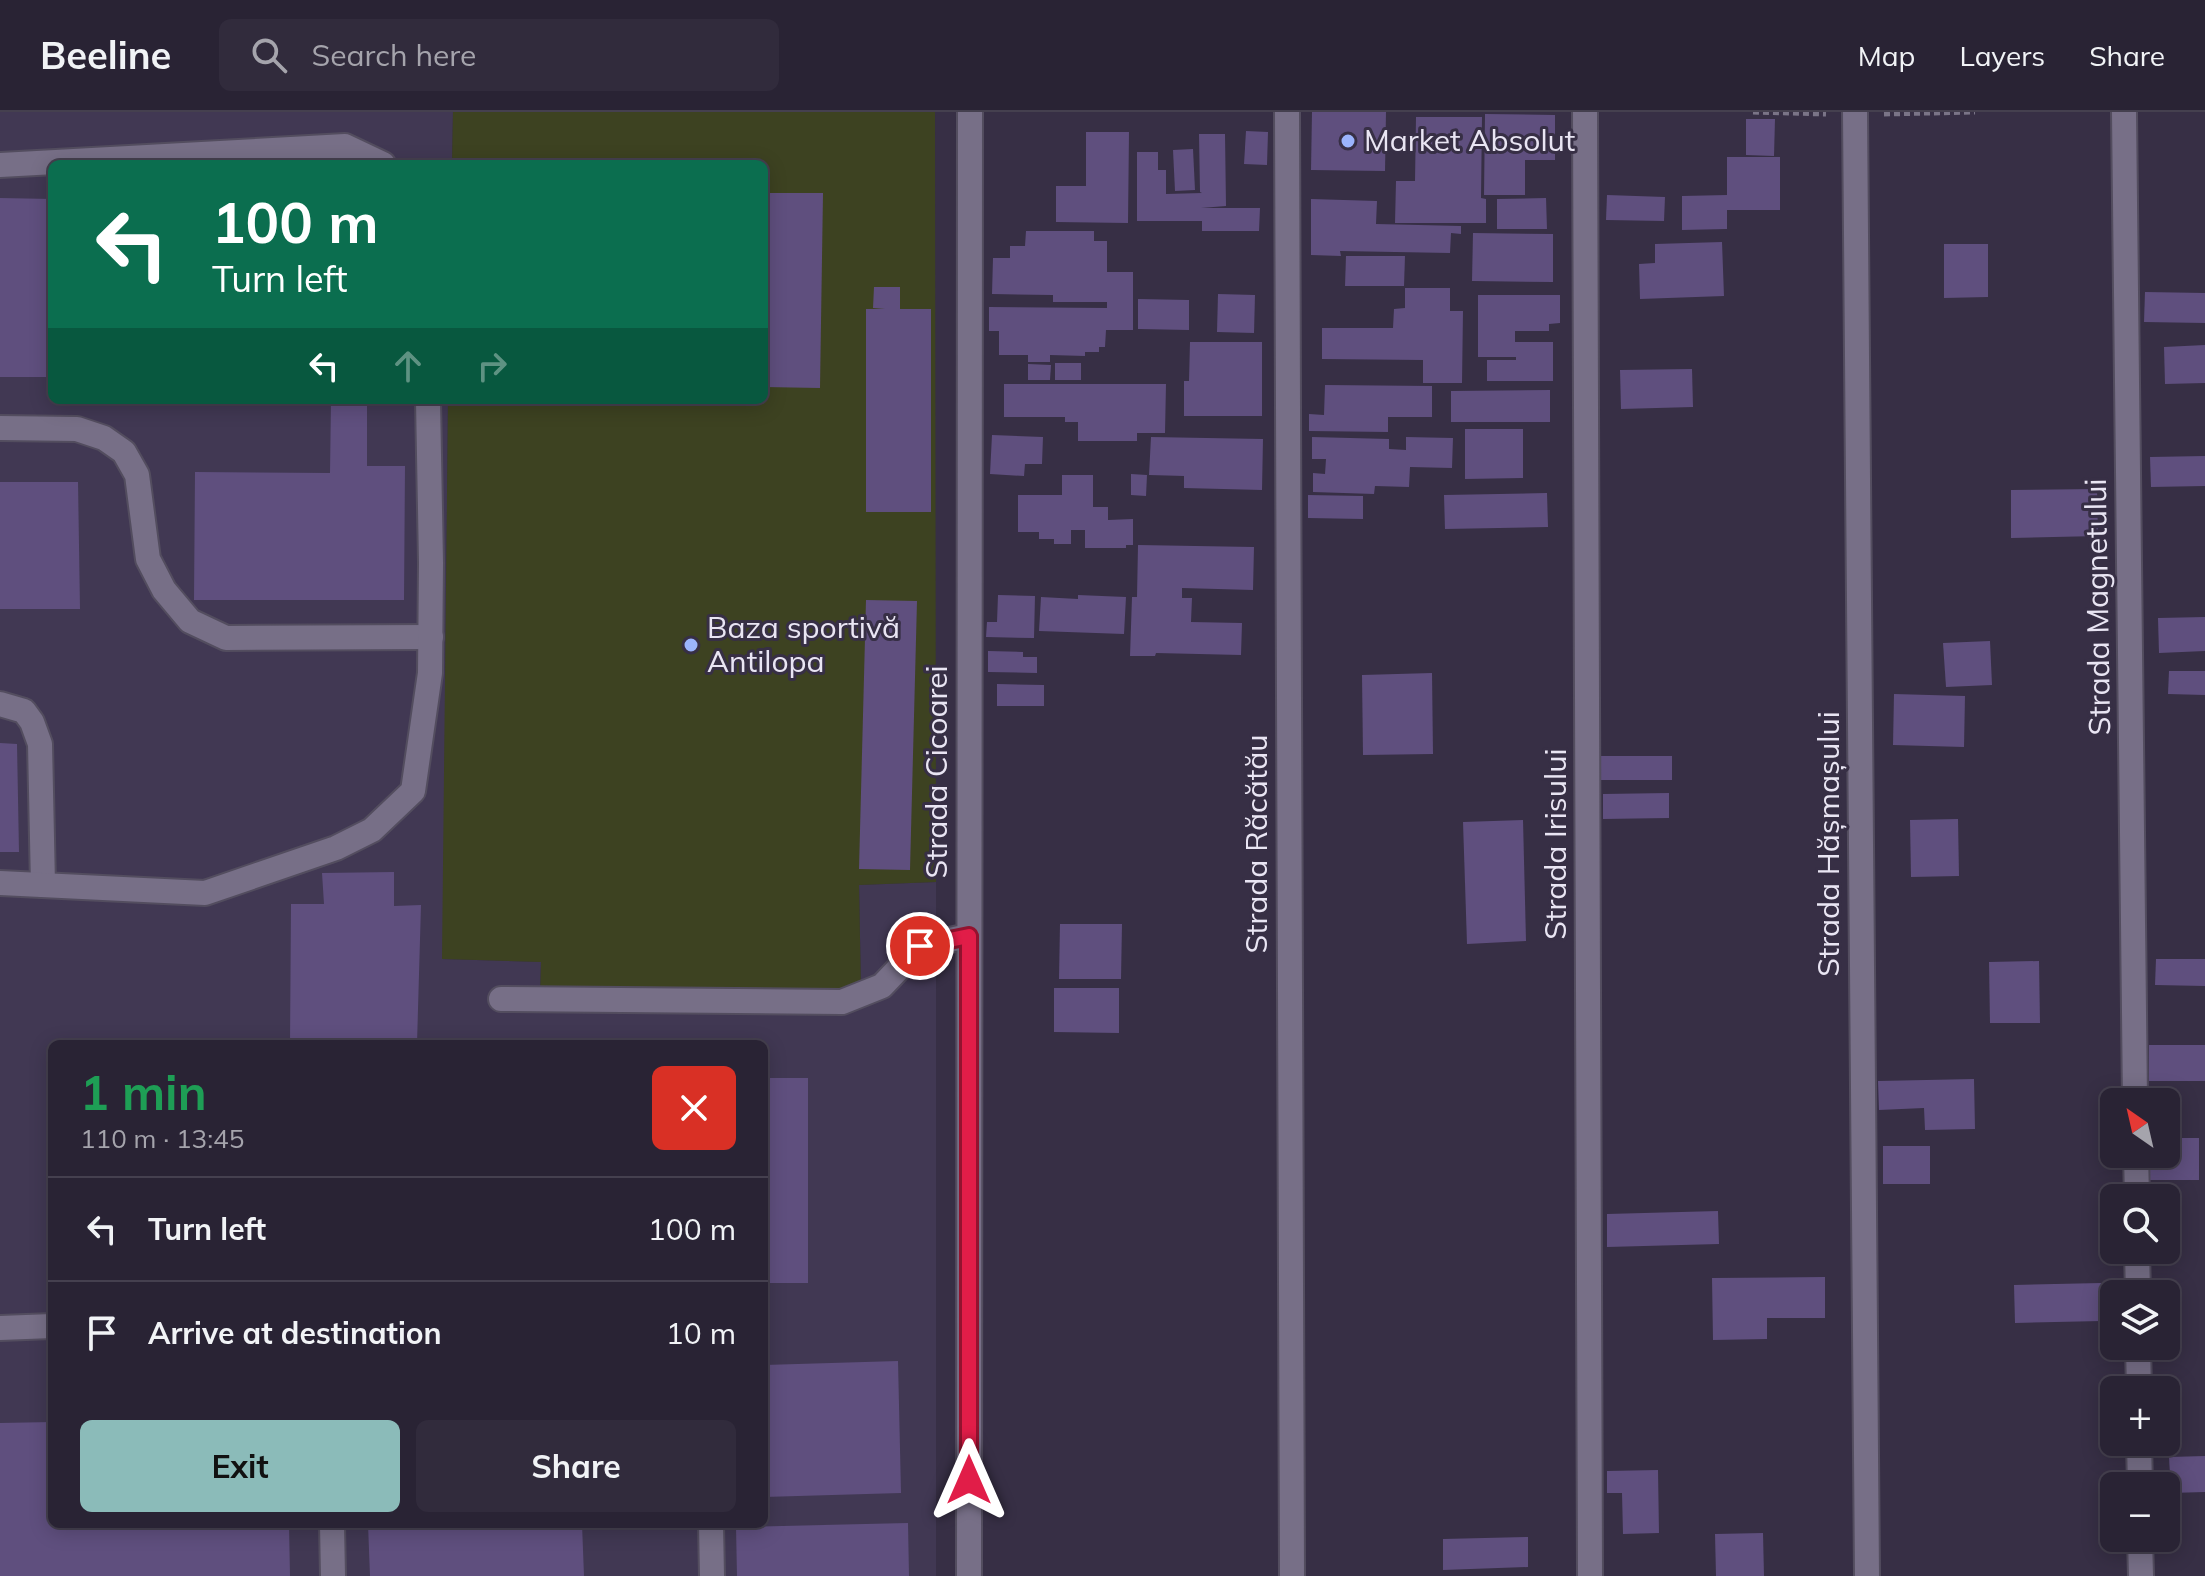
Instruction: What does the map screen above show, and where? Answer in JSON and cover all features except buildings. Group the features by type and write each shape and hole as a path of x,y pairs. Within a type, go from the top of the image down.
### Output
{"street":[{"name":"Strada Cicoarei","path":"969,1576 970,112"},
{"name":"Strada Răcătău","path":"1287,112 1292,1576"},
{"name":"Strada Irisului","path":"1585,112 1590,1576"},
{"name":"Strada Hășmașului","path":"1855,112 1867,1576"},
{"name":"Strada Magnetului","path":"2124,112 2135,1088"},
{"path":"91,160 345,146 375,160"},
{"path":"0,165 48,162"},
{"path":"0,883 205,893 336,848 372,830 413,791 430,673 428,404"},
{"path":"0,428 77,429 104,438 124,452 137,475 148,559 164,590 190,621 226,638 431,637"},
{"path":"0,704 24,711 40,744 43,885"},
{"path":"501,999 842,1002 882,986 920,946 969,936"},
{"path":"0,1328 48,1326"},
{"path":"332,1528 333,1576"},
{"path":"711,1528 712,1576"},
{"path":"2140,1552 2141,1576"}],"shaded area":[{"path":"0,112 453,112 452,160 48,160 48,404 448,404 443,959 541,962 540,997 861,990 859,885 936,882 936,1576 0,1576"}],"green space":[{"name":"Baza sportivă Antilopa","path":"453,112 935,112 936,882 859,885 861,991 540,998 541,962 442,959 448,404 768,404 768,160 452,160"}],"place":[{"name":"Market Absolut","path":"1348,141"},
{"name":"Baza sportivă Antilopa","path":"691,645"}],"route":[{"path":"920,946 969,936 969,1480"}]}
